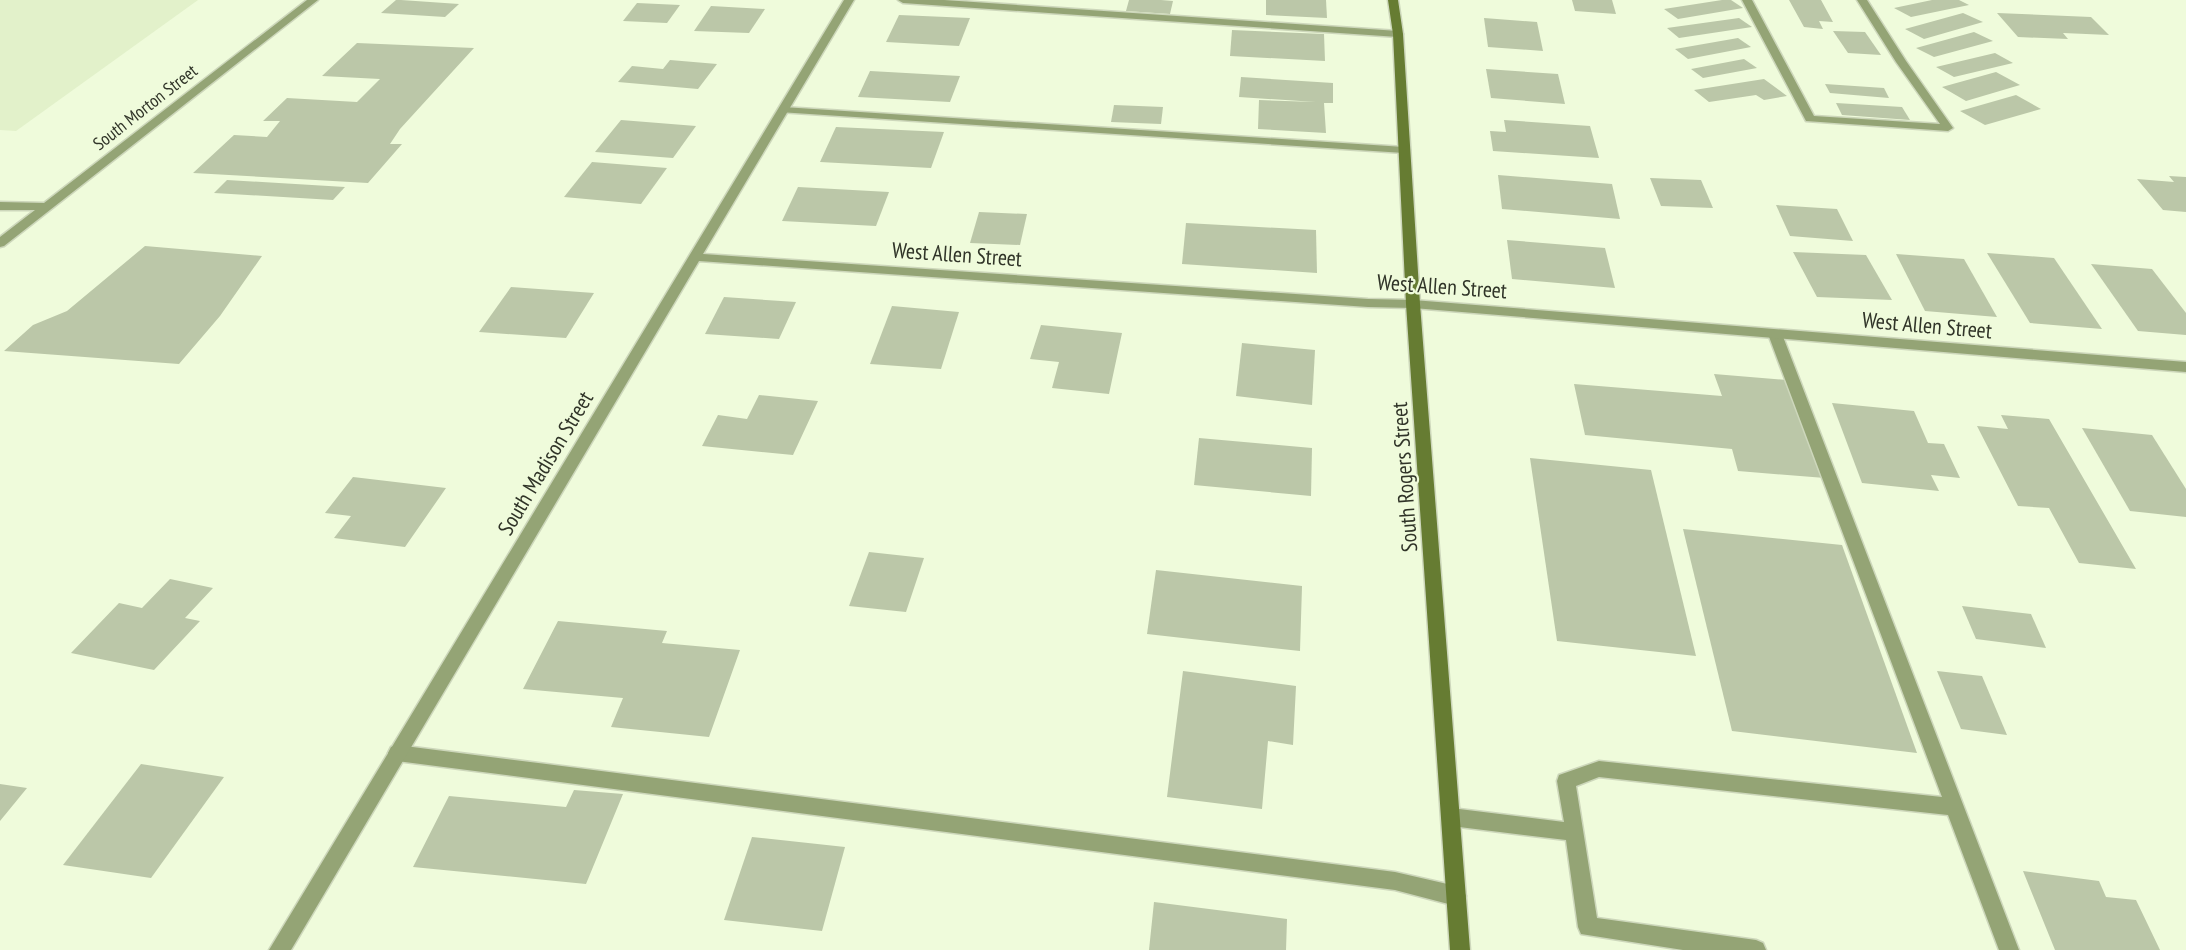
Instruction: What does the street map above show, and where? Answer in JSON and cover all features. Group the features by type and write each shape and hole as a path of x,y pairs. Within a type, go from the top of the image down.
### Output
{"street":[{"name":"South Morton Street","path":"0,243 313,0"},
{"name":"South Madison Street","path":"279,950 849,0"},
{"path":"903,0 1398,34"},
{"name":"South Rogers Street","path":"1393,0 1398,34 1413,304 1460,950"},
{"path":"1747,0 1810,119 1948,128 1901,62 1862,0"},
{"path":"783,110 1404,150"},
{"path":"0,206 46,207"},
{"name":"West Allen Street","path":"695,257 1413,304 2186,367"},
{"path":"1775,334 2009,950"},
{"path":"397,753 1395,881 1456,896"},
{"path":"1756,950 1588,927 1566,781 1599,769 1955,807"},
{"path":"1451,817 1575,832"}],"shaded area":[{"path":"0,0 198,0 16,131 0,130"}],"building":[{"path":"396,0 459,4 445,17 381,13"},
{"path":"1129,0 1173,1 1170,14 1126,11"},
{"path":"1266,0 1326,0 1327,18 1266,15"},
{"path":"1572,0 1612,0 1616,14 1575,11"},
{"path":"1731,0 1743,8 1678,19 1664,9"},
{"path":"1789,0 1821,0 1833,22 1819,21 1823,29 1804,27"},
{"path":"1932,0 1959,0 1969,5 1911,17 1894,8"},
{"path":"637,3 680,5 667,23 623,21"},
{"path":"711,6 765,9 749,33 694,31"},
{"path":"1963,13 1983,22 1924,39 1905,29"},
{"path":"1997,13 2091,17 2109,35 2063,33 2068,39 2018,37"},
{"path":"899,15 970,18 959,46 886,42"},
{"path":"1484,18 1537,22 1543,51 1488,47"},
{"path":"1739,18 1752,27 1679,38 1667,28"},
{"path":"1232,30 1324,34 1325,61 1230,56"},
{"path":"1833,31 1865,32 1881,55 1848,53"},
{"path":"1974,32 1993,41 1934,57 1916,48"},
{"path":"1738,38 1751,47 1688,59 1675,49"},
{"path":"357,43 474,48 400,129 390,144 402,144 368,183 193,173 234,135 267,137 280,121 263,121 287,98 357,102 380,79 322,76"},
{"path":"1995,53 2013,63 1954,77 1936,67"},
{"path":"1744,59 1757,68 1703,78 1691,69"},
{"path":"670,60 717,64 698,89 618,82 632,66 663,69"},
{"path":"1486,69 1558,74 1565,104 1491,98"},
{"path":"870,71 960,76 950,102 858,97"},
{"path":"1996,72 2020,85 1966,101 1942,87"},
{"path":"1241,77 1333,83 1333,103 1324,103 1326,133 1258,129 1259,100 1316,102 1239,97"},
{"path":"1764,79 1787,96 1764,100 1756,95 1709,102 1694,90"},
{"path":"1825,84 1884,88 1889,98 1830,93"},
{"path":"2016,95 2041,109 1985,125 1960,111"},
{"path":"1836,103 1902,107 1910,120 1842,115"},
{"path":"1114,105 1163,107 1161,124 1111,122"},
{"path":"621,120 696,126 673,158 595,152"},
{"path":"1504,120 1590,126 1599,158 1493,151 1490,131 1506,132"},
{"path":"836,127 944,132 931,168 820,162"},
{"path":"592,162 667,168 641,204 564,197"},
{"path":"1498,175 1612,184 1620,219 1502,209"},
{"path":"2169,176 2186,177 2186,212 2163,210 2137,179 2174,182"},
{"path":"1650,178 1701,180 1713,208 1661,206"},
{"path":"227,180 345,187 333,200 214,193"},
{"path":"798,187 889,192 876,226 782,221"},
{"path":"1776,205 1837,209 1853,241 1790,236"},
{"path":"979,212 1027,214 1020,245 970,243"},
{"path":"1186,223 1316,230 1317,273 1182,264"},
{"path":"1507,240 1605,248 1615,288 1512,279"},
{"path":"145,246 262,256 220,316 179,364 4,351 33,325 67,311"},
{"path":"1793,252 1866,255 1892,300 1817,297"},
{"path":"1987,253 2054,258 2102,329 2030,323"},
{"path":"1896,254 1964,259 1997,317 1925,311"},
{"path":"2091,264 2152,269 2186,313 2186,335 2138,331"},
{"path":"511,287 594,293 566,338 479,332"},
{"path":"724,297 796,302 779,339 705,334"},
{"path":"892,306 959,312 941,369 870,364"},
{"path":"1041,325 1122,333 1109,394 1052,388 1059,362 1030,359"},
{"path":"1242,343 1315,350 1312,405 1236,396"},
{"path":"1714,374 1787,380 1825,478 1738,471 1732,449 1585,435 1574,384 1722,396"},
{"path":"759,395 818,401 793,455 702,446 718,415 747,419"},
{"path":"1832,403 1914,411 1928,443 1944,444 1960,478 1931,475 1939,491 1862,483"},
{"path":"2001,415 2049,419 2136,569 2079,563 2049,508 2018,506 1977,426 2008,429"},
{"path":"2082,428 2152,435 2186,489 2186,517 2130,511"},
{"path":"1199,438 1312,448 1311,496 1194,485"},
{"path":"1530,458 1651,470 1696,656 1557,641"},
{"path":"353,477 446,488 405,547 334,538 351,516 325,513"},
{"path":"1683,529 1842,545 1917,753 1732,731"},
{"path":"869,552 924,558 906,612 849,606"},
{"path":"1156,570 1302,586 1300,651 1147,634"},
{"path":"170,579 213,588 185,618 200,621 154,670 71,653 119,603 142,608"},
{"path":"1962,606 2031,614 2046,648 1976,639"},
{"path":"558,621 667,631 662,643 740,650 709,737 611,727 623,698 523,689"},
{"path":"1183,671 1296,686 1293,745 1268,741 1262,809 1167,797"},
{"path":"1937,671 1982,676 2007,735 1961,729"},
{"path":"141,764 224,777 151,878 63,865"},
{"path":"0,784 27,788 0,821"},
{"path":"574,790 623,794 586,884 413,867 449,796 566,807"},
{"path":"752,837 845,847 822,931 724,920"},
{"path":"2023,871 2099,881 2106,897 2136,900 2160,950 2055,950"},
{"path":"1154,902 1287,919 1286,950 1149,950"}]}
